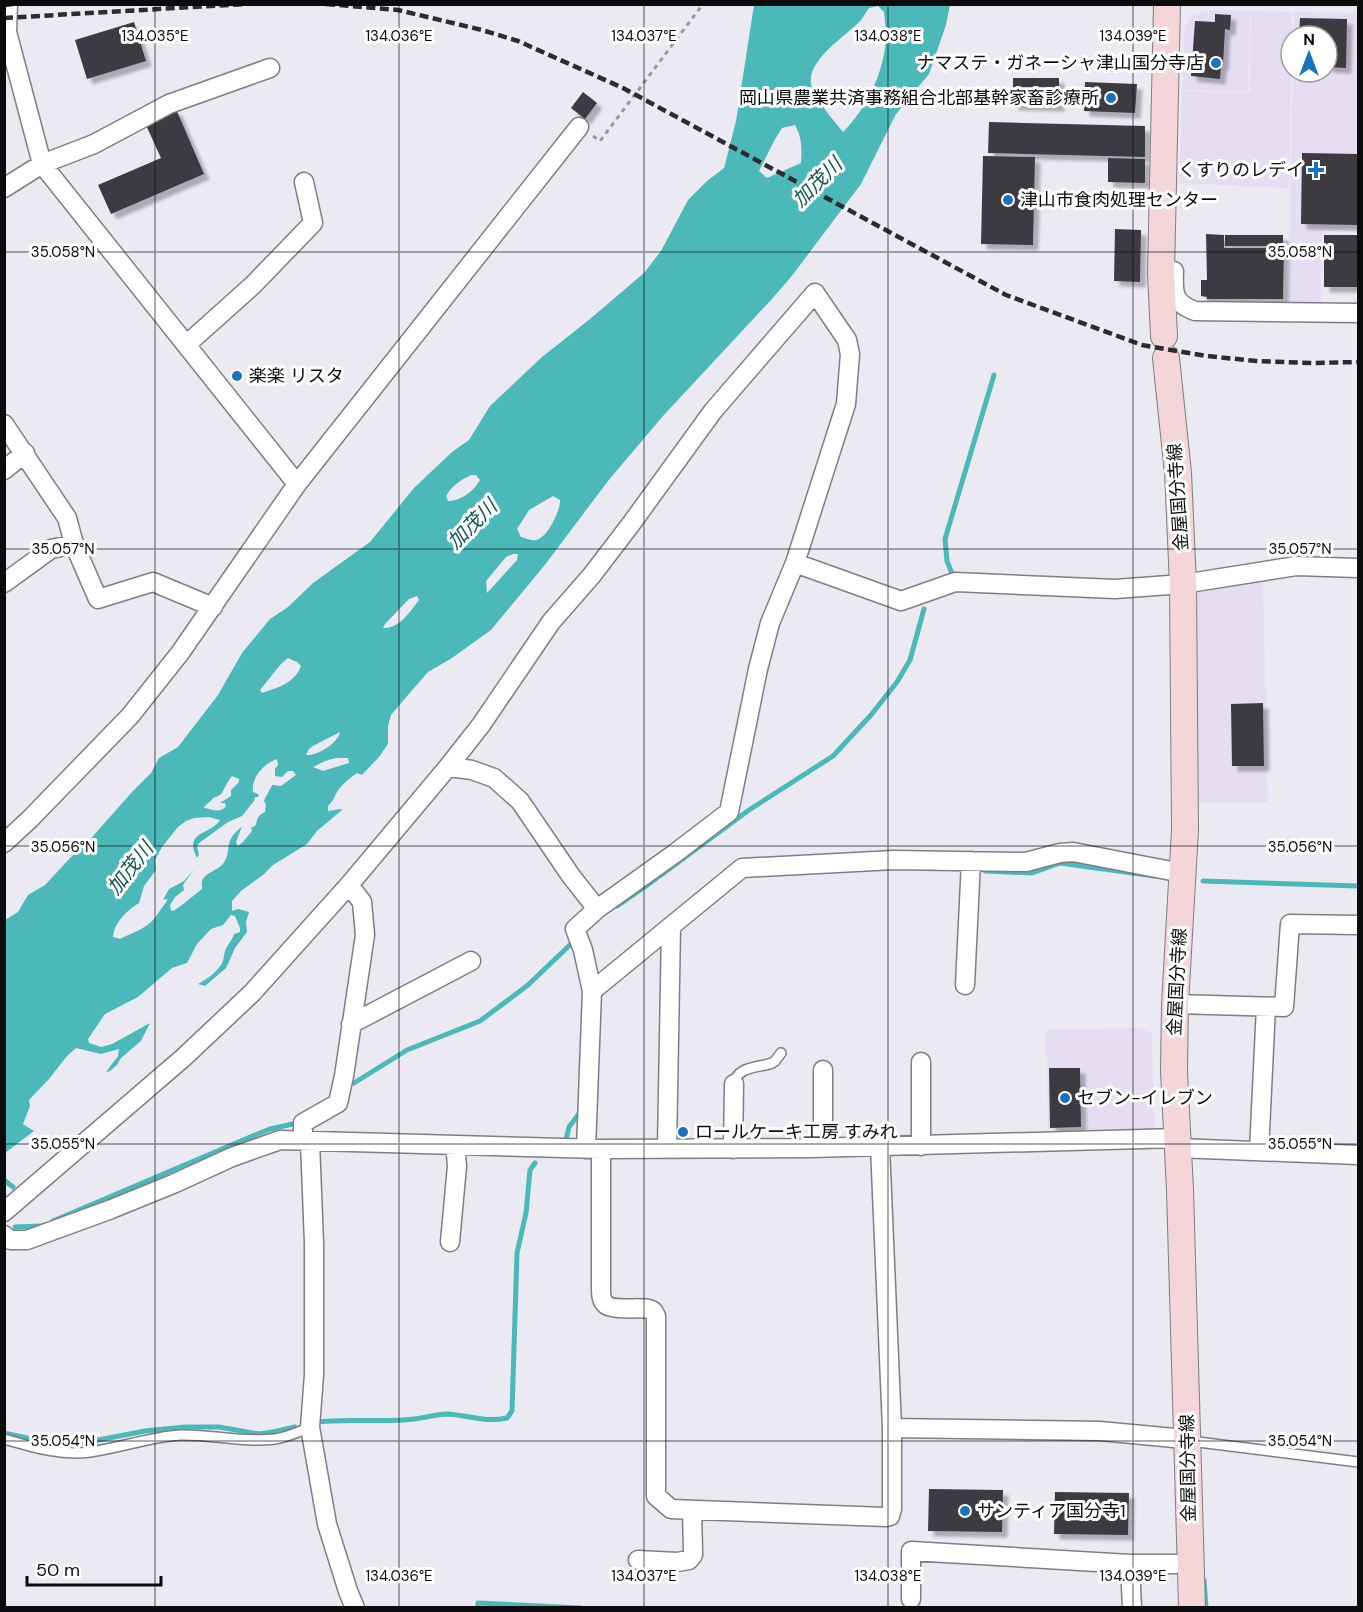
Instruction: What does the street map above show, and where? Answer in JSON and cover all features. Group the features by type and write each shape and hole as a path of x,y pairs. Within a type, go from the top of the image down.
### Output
{"main road":[{"name":"金屋国分寺線","path":"1167,4 1161,273 1165,347 1178,473 1183,584 1185,830 1175,1004 1174,1071 1192,1608"}],"street":[{"path":"8,4 6,32 42,164 297,484"},
{"path":"4,188 42,164 94,144 169,104 270,68"},
{"path":"4,843 130,716 180,653 297,484 579,127"},
{"path":"1164,145 1173,183 1174,292 1183,306 1195,311 1208,312 1359,313"},
{"path":"186,345 254,285 313,223 304,182"},
{"path":"4,1212 183,1058 252,993 349,885 448,767 481,724 551,622 592,575 713,411 815,293 847,340 850,354 846,404 795,562 770,624 758,669 729,812 597,909 575,928 583,950 592,991 594,1149 602,1296 605,1305 609,1307 646,1308 655,1313 656,1496 671,1509 890,1516 892,1509 892,1428 880,1146"},
{"path":"4,424 67,518 74,544 98,599 153,582 213,607"},
{"path":"4,470 25,453"},
{"path":"4,583 51,549 74,544"},
{"path":"795,562 901,602 955,582 1115,589 1183,584 1296,566 1359,568"},
{"path":"448,767 472,770 495,778 520,801 571,876 597,909"},
{"path":"592,991 742,868 894,860 1026,862 1073,852 1182,873"},
{"path":"965,985 971,861"},
{"path":"349,885 362,902 365,935 344,1076 338,1103 303,1123 307,1142 314,1243 314,1375 310,1427 327,1524 355,1608"},
{"path":"1175,1004 1284,1007 1290,924 1359,925"},
{"path":"667,1149 671,926"},
{"path":"351,1024 471,961"},
{"path":"1259,1151 1266,1007"},
{"path":"921,1062 921,1146"},
{"path":"823,1070 823,1148"},
{"path":"733,1149 734,1084"},
{"path":"4,1235 10,1240 27,1240 109,1210 232,1157 280,1140 594,1149 1178,1143 1259,1151 1359,1155"},
{"path":"450,1242 457,1166 455,1145"},
{"path":"892,1428 1100,1431 1188,1441"},
{"path":"638,1560 677,1562 689,1560 693,1551 692,1510"},
{"path":"911,1599 911,1551 1130,1564 1190,1564"},
{"path":"1130,1564 1132,1608"}],"lane":[{"path":"734,1084 740,1072 775,1061 781,1053"},
{"path":"4,1439 44,1450 88,1453 149,1438 168,1436 278,1439 310,1427"},
{"path":"1188,1441 1359,1462"}],"path":[{"path":"579,127 600,141 703,4"}],"shaded area":[{"name":"ナマステ・ガネーシャ津山国分寺店","path":"1212,10 1250,11 1248,92 1182,90 1186,24 1193,15"},
{"path":"1251,11 1292,12 1292,24 1279,24 1279,84 1291,84 1289,188 1179,183 1182,91 1250,93"},
{"path":"1294,12 1358,13 1358,231 1322,231 1321,305 1288,306 1293,84 1339,84 1339,24 1294,24"},
{"path":"1263,582 1268,802 1194,802 1190,588"},
{"path":"1140,1028 1152,1033 1154,1129 1048,1130 1046,1030"}],"water":[{"name":"加茂川","path":"754,5 950,5 946,25 929,74 896,114 861,184 791,277 663,416 608,481 544,566 491,630 428,672 391,715 388,726 388,744 379,757 362,775 357,773 344,784 328,806 328,811 342,810 317,831 307,844 273,865 232,901 232,911 238,909 249,912 246,922 247,932 235,948 226,968 205,986 198,984 219,968 234,934 240,932 235,916 231,915 223,925 211,929 197,944 187,963 172,968 138,997 105,1014 88,1039 89,1043 101,1047 112,1044 150,1023 141,1041 110,1071 106,1072 118,1056 119,1049 101,1054 76,1048 67,1056 29,1100 30,1106 23,1124 34,1131 5,1153 5,920 18,912 28,895 45,885 86,844 151,773 159,758 178,747 218,695 242,653 270,619 288,607 313,583 370,542 414,488 452,452 469,440 490,406 542,357 644,273 661,251 688,200 724,168 736,121","holes":["878,6 884,12 886,40 884,53 872,90 852,123 843,132 819,101 811,80 813,70 819,60 861,20 869,8","795,125 801,143 801,163 767,178 759,171 782,128","476,475 480,480 467,495 448,501 446,496 463,479","553,496 560,500 556,517 540,539 530,540 521,537 517,529 529,510","518,554 517,560 487,593 486,581 506,557","417,596 419,600 404,619 389,628 383,628 409,599","288,658 301,666 294,677 285,684 262,693 260,690","340,732 336,740 322,751 306,755 313,746","336,758 348,758 349,763 323,771 313,767","277,759 275,776 282,777 288,771 293,771 296,775 281,786 272,785 264,801 265,812 261,814 256,825 251,828 252,831 238,846 236,842 242,826 234,834 230,840 225,861 204,877 202,889 182,905 171,910 170,905 175,897 184,890 183,885 194,869 184,881 169,889 163,900 167,899 167,901 155,918 142,929 120,939 113,937 122,917 139,903 144,886 156,870 155,860 178,827 194,818 209,817 220,820 196,838 193,843 197,858 199,843 228,822 242,816 255,797 259,797 253,792 254,782 259,772 267,764","232,776 239,779 231,790 231,796 220,803 225,803 224,808 219,810 204,808 213,798 221,794"]}],"building":[{"name":"ナマステ・ガネーシャ津山国分寺店","path":"1215,14 1231,15 1230,30 1225,29 1220,79 1191,76 1195,21 1215,22"},
{"path":"1300,18 1347,19 1346,68 1339,68 1339,24 1300,24"},
{"path":"134,22 146,61 87,79 75,40"},
{"path":"1013,78 1059,78 1059,106 1013,105"},
{"name":"岡山県農業共済事務組合北部基幹家畜診療所","path":"1085,82 1137,84 1135,113 1084,111"},
{"path":"583,92 597,103 585,119 571,108"},
{"path":"176,109 204,174 111,214 98,185 161,158 145,123"},
{"path":"989,122 1145,126 1145,157 988,153"},
{"path":"1302,153 1358,154 1358,225 1301,224"},
{"name":"津山市食肉処理センター","path":"983,156 1035,157 1033,245 981,244"},
{"name":"津山市食肉処理センター","path":"1108,158 1145,159 1145,183 1108,182"},
{"name":"津山市食肉処理センター","path":"1115,229 1141,230 1140,282 1114,281"},
{"path":"1206,234 1224,235 1224,248 1284,248 1283,299 1207,299 1201,296 1201,280 1207,280"},
{"path":"1225,235 1283,235 1283,246 1225,246"},
{"path":"1324,235 1358,235 1358,287 1324,287"},
{"path":"1263,703 1264,766 1232,766 1231,704"},
{"name":"セブン-イレブン","path":"1049,1068 1080,1068 1081,1127 1050,1128"},
{"name":"サンティア国分寺1","path":"929,1489 1003,1490 1002,1532 928,1531"},
{"path":"1055,1492 1129,1493 1128,1535 1054,1534"}],"waterway":[{"path":"951,577 953,576 947,561 945,539 994,375"},
{"path":"617,906 749,810 833,756 871,715 897,682 910,660 924,609"},
{"path":"985,871 1032,873 1060,863 1154,876"},
{"path":"1203,881 1358,886"},
{"path":"354,1083 407,1050 480,1021 528,985 573,942"},
{"path":"565,1144 569,1127 581,1109"},
{"path":"53,1221 255,1135 293,1124"},
{"path":"316,1422 402,1420 447,1414 483,1419 507,1418 512,1411 517,1253 526,1213 530,1170 535,1163"},
{"path":"4,1180 13,1187"},
{"path":"15,1227 44,1225"},
{"path":"4,1433 27,1438 83,1443 145,1431 185,1427 219,1427 259,1434 295,1427"},
{"path":"1204,1580 1206,1608"},
{"path":"478,1608 478,1603 581,1608"}],"railway":[{"path":"4,5 13,4"},
{"path":"4,18 245,4"},
{"path":"326,4 398,10 518,41 623,88 1006,295 1142,345 1207,356 1256,361 1358,362"}],"place":[{"name":"ナマステ・ガネーシャ津山国分寺店","path":"1216,63"},
{"name":"岡山県農業共済事務組合北部基幹家畜診療所","path":"1111,98"},
{"name":"くすりのレデイ","path":"1316,170"},
{"name":"津山市食肉処理センター","path":"1008,200"},
{"name":"楽楽 リスタ","path":"237,376"},
{"name":"セブン-イレブン","path":"1065,1098"},
{"name":"ロールケーキ工房 すみれ","path":"683,1132"},
{"name":"サンティア国分寺1","path":"965,1511"}]}
